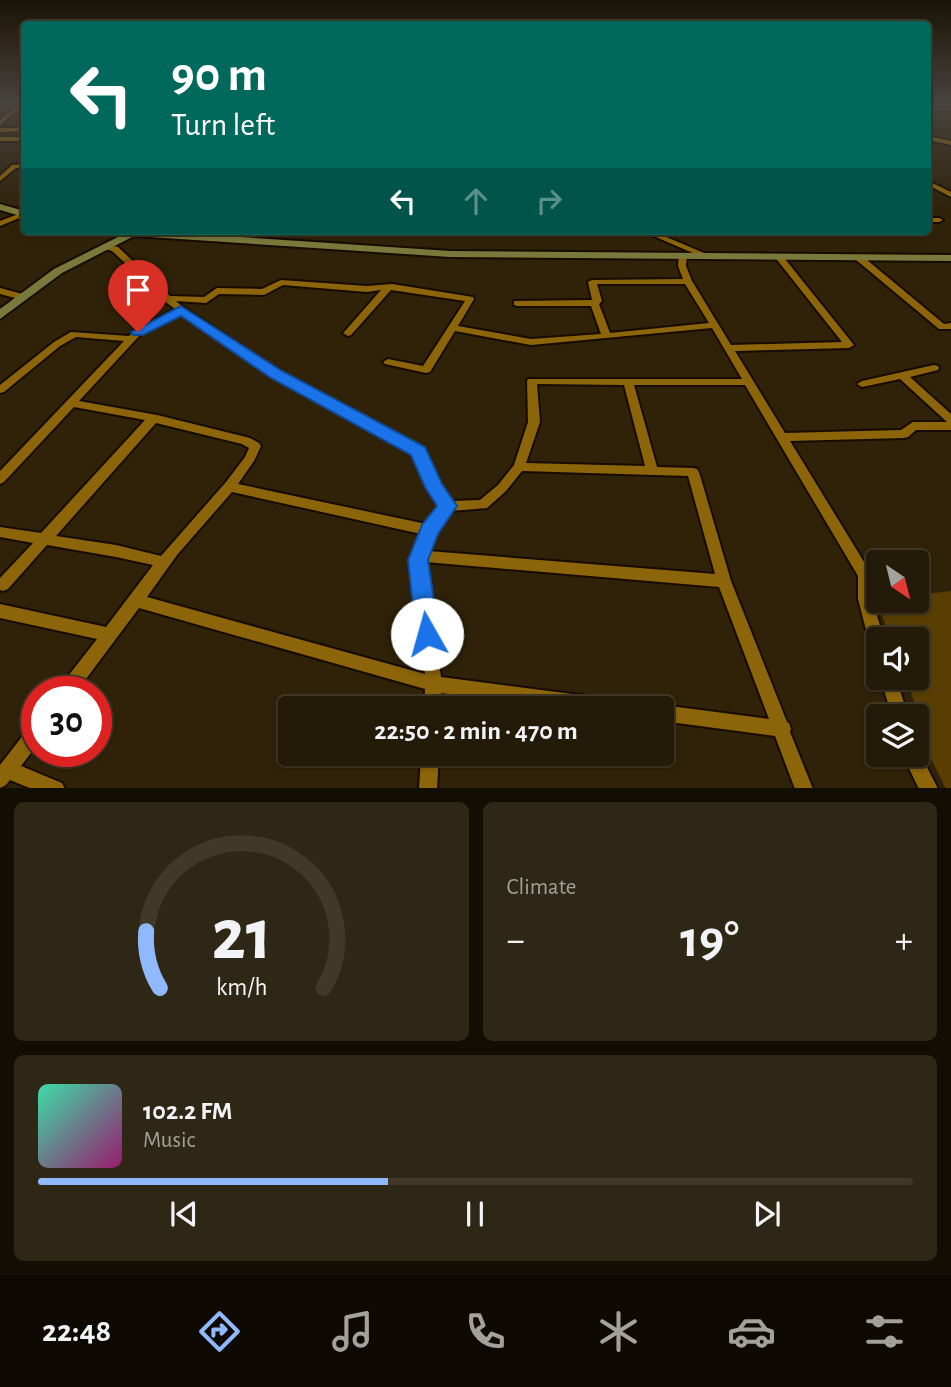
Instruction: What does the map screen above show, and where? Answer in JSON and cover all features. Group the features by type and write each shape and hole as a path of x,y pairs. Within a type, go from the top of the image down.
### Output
{"main road":[{"path":"2,209 21,213"},
{"path":"0,315 58,271 130,235"},
{"path":"177,235 450,254 951,258"}],"street":[{"path":"0,139 21,139"},
{"path":"932,139 951,143"},
{"path":"0,178 14,166 21,166"},
{"path":"931,186 951,195"},
{"path":"931,191 951,190"},
{"path":"0,224 21,215"},
{"path":"931,220 939,220"},
{"path":"656,235 705,255"},
{"path":"106,246 115,249 181,310 276,374 419,451 434,487 448,506"},
{"path":"683,255 682,266 688,281 865,575 865,599 873,627"},
{"path":"730,348 849,345 778,256"},
{"path":"858,257 942,327 951,326"},
{"path":"517,303 594,303 598,301 592,282 688,281"},
{"path":"166,298 206,300 217,291 264,292 281,282 366,289 389,287 471,299 426,370 388,362"},
{"path":"348,333 389,287"},
{"path":"2,293 23,297"},
{"path":"594,303 607,336"},
{"path":"0,479 138,332 181,310"},
{"path":"453,328 531,342 716,325"},
{"path":"0,390 57,344 74,334 132,339"},
{"path":"862,384 934,368"},
{"path":"903,376 951,420"},
{"path":"433,696 420,556 429,530 448,506 483,505 502,488 519,467 534,422 532,381 750,382"},
{"path":"628,382 652,471"},
{"path":"71,403 153,419 246,441 254,446 253,453 228,486 163,562 138,601 79,676"},
{"path":"3,585 153,419"},
{"path":"783,437 904,434 913,426 951,426"},
{"path":"519,467 694,472 724,581 804,788"},
{"path":"228,486 429,530"},
{"path":"0,532 163,562"},
{"path":"420,556 724,581"},
{"path":"138,601 433,684 526,696"},
{"path":"0,611 110,635"},
{"path":"674,715 783,729"},
{"path":"21,752 4,774 53,788"},
{"path":"428,788 429,766"},
{"path":"918,767 928,788"}],"shaded area":[{"path":"951,591 951,788 946,788 929,754 929,704 915,704 910,690 929,690 929,627 886,627 881,613 929,613 929,594"}],"route":[{"path":"138,332 181,310 276,374 419,451 434,487 448,506 429,530 418,560 427,634"}]}
